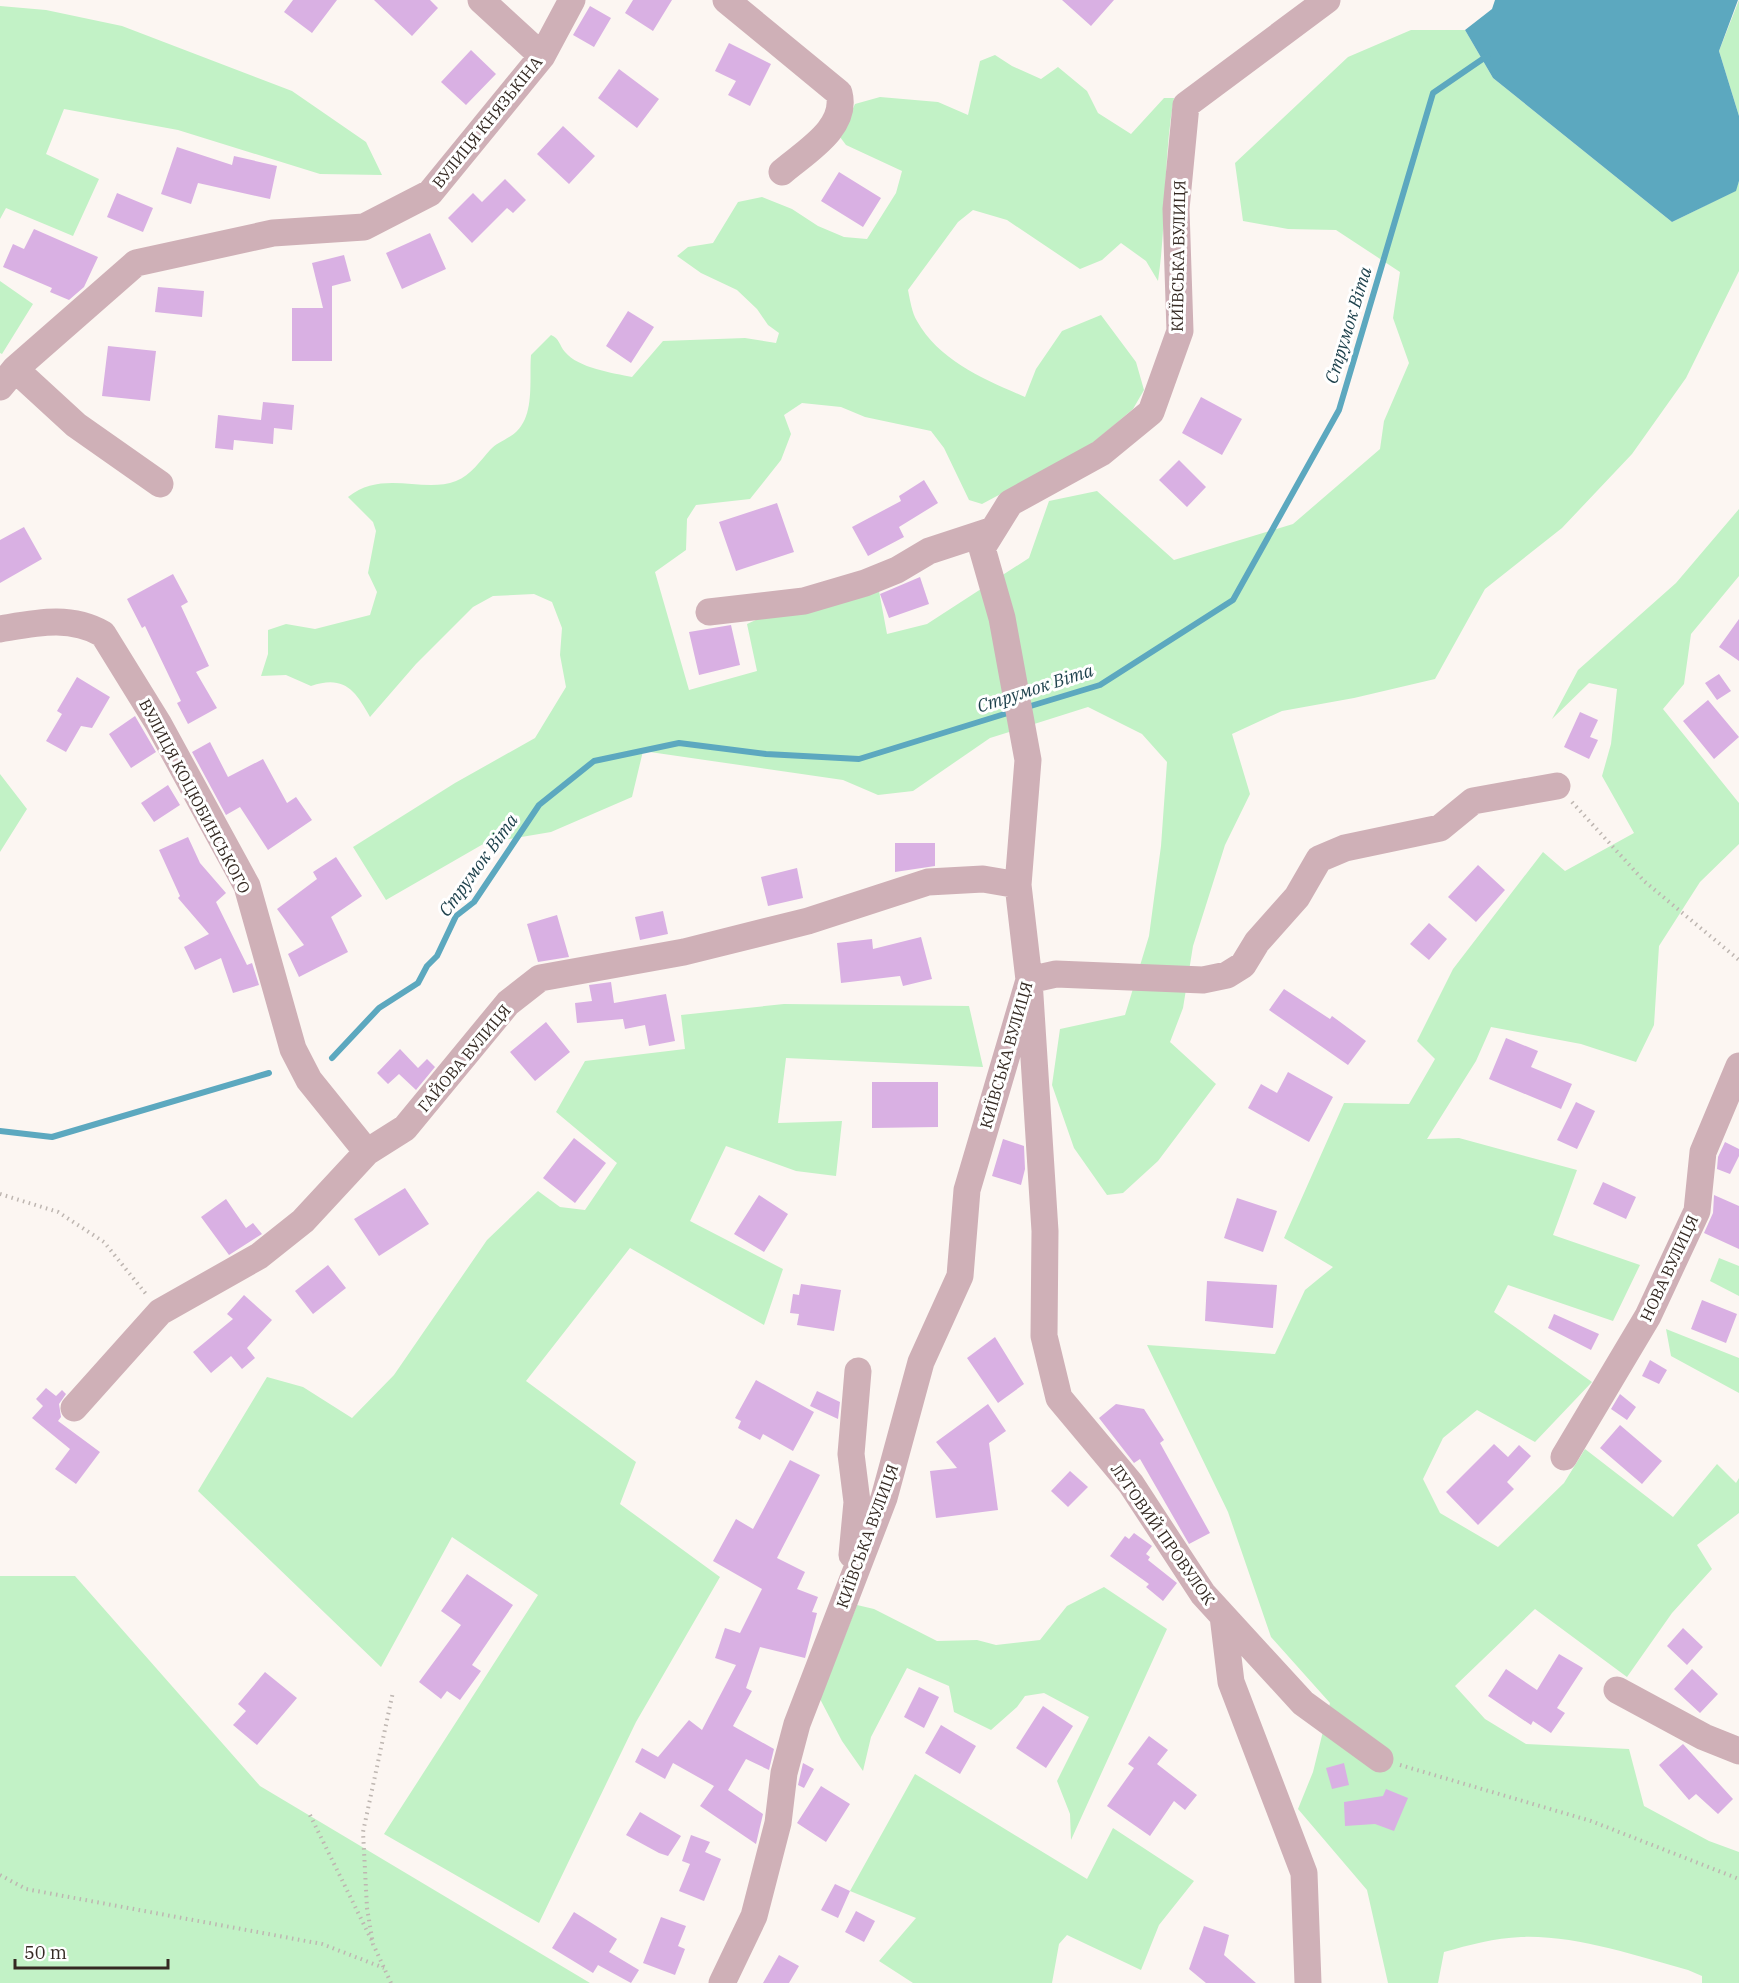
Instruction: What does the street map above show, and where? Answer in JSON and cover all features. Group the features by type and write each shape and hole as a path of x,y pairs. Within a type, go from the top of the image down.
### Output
{"street":[{"path":"481,0 542,56"},
{"name":"ВУЛИЦЯ КНЯЗЬКІНА","path":"7,378 136,264 273,233 364,227 430,193 542,56 572,0"},
{"path":"726,0 839,93 842,105 833,128 782,172"},
{"name":"КИЇВСЬКА ВУЛИЦЯ","path":"722,1983 754,1916 778,1823 784,1773 798,1724 850,1582 884,1498 921,1362 960,1276 967,1190 1029,980 1018,885 1028,760 1002,618 982,548 1010,503 1101,453 1151,412 1179,331 1176,209 1186,105 1327,0"},
{"path":"7,378 160,484"},
{"path":"709,612 804,601 865,583 897,570 929,551 993,530"},
{"name":"ВУЛИЦЯ КОЦЮБИНСЬКОГО","path":"0,629 64,621 88,626 103,634 158,723 247,886 293,1049 309,1080 367,1152"},
{"path":"1029,980 1056,974 1191,980 1227,975 1243,965 1257,942 1297,897 1320,859 1345,848 1440,828 1473,801 1557,786"},
{"name":"ГАЙОВА ВУЛИЦЯ","path":"74,1408 160,1312 259,1256 303,1221 367,1152 405,1128 508,1003 540,978 684,952 808,921 928,882 982,879 1018,885"},
{"name":"ЛУГОВИЙ ПРОВУЛОК","path":"1029,980 1045,1231 1044,1336 1059,1398 1131,1484 1203,1594 1223,1616 1231,1682 1304,1873 1308,1983"},
{"name":"НОВА ВУЛИЦЯ","path":"1564,1457 1648,1316 1697,1211 1703,1152 1739,1066"},
{"path":"850,1582 857,1502 851,1455 858,1371"},
{"path":"1223,1616 1303,1703 1380,1759"},
{"path":"1617,1689 1704,1737 1739,1751"}],"path":[{"path":"1557,786 1644,881 1739,960"},
{"path":"0,1194 58,1212 104,1242 160,1312"},
{"path":"373,1944 367,1908 363,1832 393,1692"},
{"path":"1380,1759 1590,1821 1739,1879"},
{"path":"310,1815 391,1983"},
{"path":"0,1875 26,1889 322,1944 384,1968"}],"green space":[{"path":"1739,0 1739,116 1719,51"},
{"path":"0,6 46,10 122,26 292,91 366,142 382,175 320,174 178,130 64,109 46,154 99,179 73,236 6,208 0,219"},
{"path":"1411,30 1465,30 1493,78 1672,222 1735,191 1739,181 1739,271 1686,378 1632,454 1562,528 1485,589 1435,679 1354,698 1282,711 1232,734 1250,794 1225,845 1193,946 1183,1008 1170,1042 1216,1084 1158,1161 1123,1193 1107,1195 1074,1148 1052,1085 1060,1029 1125,1015 1149,936 1161,846 1167,762 1142,734 1088,707 990,738 913,791 878,795 843,780 643,751 632,797 551,832 485,843 386,900 353,847 455,783 535,738 566,687 560,655 562,628 552,602 534,594 493,596 473,607 416,664 370,717 353,692 340,684 332,682 311,686 286,675 261,676 268,654 268,630 286,624 315,629 370,615 377,592 368,573 376,531 373,522 348,497 361,489 375,485 443,484 456,481 466,475 493,447 514,434 523,424 529,405 531,355 551,335 558,340 571,358 578,362 596,369 632,377 663,341 745,338 776,343 779,333 768,325 757,309 737,290 701,273 677,256 688,247 713,243 738,202 762,197 792,209 818,226 844,237 867,239 896,193 902,171 846,145 840,137 855,104 880,97 938,102 968,115 980,61 995,55 1012,66 1041,79 1058,67 1087,91 1098,113 1131,134 1164,98 1174,98 1168,143 1158,281 1146,261 1121,243 1102,260 1080,269 1007,220 973,210 958,222 908,290 915,318 926,335 951,358 979,376 1025,397 1036,369 1062,331 1101,315 1136,362 1144,390 1133,409 1087,448 982,504 969,500 944,448 931,431 865,417 841,407 802,403 784,415 791,434 781,460 750,499 696,505 687,519 686,550 655,572 689,690 757,671 747,624 796,602 879,591 887,634 927,624 1029,558 1049,501 1097,491 1174,560 1293,524 1380,449 1384,421 1409,363 1393,318 1400,272 1336,230 1288,229 1243,221 1235,163 1348,57"},
{"path":"0,281 33,304 2,354 0,353"},
{"path":"1739,509 1739,576 1691,634 1684,684 1663,709 1739,803 1739,844 1700,882 1659,946 1654,1025 1636,1062 1581,1044 1491,1027 1476,1061 1427,1139 1459,1138 1577,1170 1553,1235 1640,1265 1613,1321 1508,1285 1494,1312 1592,1382 1535,1442 1477,1410 1443,1438 1423,1479 1440,1513 1498,1547 1564,1483 1585,1449 1673,1517 1717,1464 1736,1483 1739,1478 1739,1513 1697,1545 1712,1569 1672,1613 1627,1677 1535,1609 1455,1686 1485,1719 1526,1744 1629,1749 1644,1806 1709,1841 1739,1852 1739,1983 1702,1983 1702,1976 1688,1970 1606,1948 1563,1939 1521,1937 1492,1940 1444,1952 1438,1983 1388,1983 1367,1890 1298,1809 1313,1772 1330,1703 1271,1637 1228,1512 1147,1345 1275,1354 1305,1290 1333,1267 1284,1238 1344,1103 1409,1104 1435,1059 1417,1041 1453,969 1543,852 1565,871 1634,833 1602,776 1611,744 1617,689 1589,683 1552,719 1578,670 1676,583"},
{"path":"0,774 27,809 0,852"},
{"path":"784,1004 969,1006 983,1067 786,1058 778,1123 842,1121 836,1176 796,1171 726,1146 690,1221 783,1269 764,1325 630,1248 526,1381 636,1462 620,1504 720,1577 636,1722 539,1923 384,1834 538,1595 452,1537 381,1667 198,1491 267,1377 303,1387 352,1418 394,1375 487,1240 538,1191 560,1207 585,1210 617,1163 556,1112 585,1061 685,1049 681,1015"},
{"path":"1719,1258 1739,1266 1739,1296 1710,1281"},
{"path":"1666,1329 1739,1358 1739,1393 1671,1356"},
{"path":"0,1576 75,1576 260,1786 590,1983 0,1983"},
{"path":"1104,1587 1167,1629 1071,1840 1070,1814 1057,1781 1089,1717 1044,1693 1025,1696 1017,1707 991,1730 954,1712 949,1686 907,1668 871,1737 863,1771 842,1741 820,1699 857,1605 874,1609 937,1641 977,1640 996,1645 1040,1640 1067,1606"},
{"path":"915,1774 1087,1879 1113,1828 1194,1881 1159,1925 1141,1970 1067,1935 1059,1944 1052,1983 913,1983 879,1961 916,1918 850,1891"}],"water":[{"path":"1495,0 1738,0 1719,51 1739,116 1739,181 1736,191 1672,222 1493,78 1465,30 1492,9"}],"building":[{"path":"293,0 337,0 312,33 284,12"},
{"path":"374,0 430,0 438,8 412,36"},
{"path":"633,0 672,0 653,31 625,13"},
{"path":"1062,0 1114,0 1091,26"},
{"path":"590,6 611,18 594,47 573,35"},
{"path":"729,43 771,64 750,106 728,95 736,81 715,71"},
{"path":"471,50 496,74 466,105 441,82"},
{"path":"619,69 659,99 637,128 598,98"},
{"path":"563,126 595,156 569,184 537,154"},
{"path":"177,147 232,165 234,156 277,166 270,199 198,183 191,204 161,194"},
{"path":"839,172 881,198 863,227 821,201"},
{"path":"505,179 526,200 513,213 507,208 472,243 448,218 473,193 482,202"},
{"path":"117,193 153,208 143,232 107,217"},
{"path":"34,229 98,257 84,287 69,300 50,292 52,288 3,267 13,244 24,249"},
{"path":"430,233 446,269 402,289 386,253"},
{"path":"344,255 351,281 332,286 332,361 292,361 292,308 323,308 312,263"},
{"path":"158,287 204,291 202,317 155,312"},
{"path":"628,311 654,327 631,363 606,346"},
{"path":"108,346 156,351 150,401 102,396"},
{"path":"1201,397 1242,419 1222,455 1182,433"},
{"path":"263,402 294,405 292,430 274,428 273,444 234,440 233,450 215,448 218,415 261,420"},
{"path":"1179,460 1206,487 1187,507 1159,480"},
{"path":"924,480 938,503 899,527 904,537 868,556 852,527 901,501 899,496"},
{"path":"777,503 794,552 736,571 719,522"},
{"path":"24,527 42,559 0,583 0,540"},
{"path":"173,574 188,602 181,606 209,666 196,672 217,708 188,724 177,703 181,701 145,626 142,628 127,599"},
{"path":"920,577 929,604 889,618 880,594"},
{"path":"1739,619 1739,661 1719,647"},
{"path":"731,625 740,665 699,675 689,632"},
{"path":"1719,674 1731,691 1717,700 1705,683"},
{"path":"77,677 110,697 92,728 81,726 66,752 46,741 62,714 57,711"},
{"path":"1708,700 1739,737 1714,759 1683,721"},
{"path":"1580,712 1598,720 1590,737 1598,740 1589,759 1564,747"},
{"path":"135,716 156,752 131,768 109,734"},
{"path":"210,742 228,777 263,759 287,803 296,797 312,820 268,850 240,807 226,815 192,752"},
{"path":"168,785 180,805 154,822 141,803"},
{"path":"188,837 200,863 226,893 216,902 247,965 252,963 259,985 233,993 221,958 195,970 184,947 209,934 178,898 180,896 159,850"},
{"path":"895,843 935,843 935,866 895,872"},
{"path":"336,857 362,896 331,917 348,952 299,977 288,954 304,945 277,909 317,879 313,872"},
{"path":"1478,865 1505,890 1476,922 1448,897"},
{"path":"797,868 803,898 768,906 761,877"},
{"path":"663,911 668,934 640,940 635,917"},
{"path":"557,915 569,957 538,962 527,924"},
{"path":"1429,923 1447,939 1429,960 1410,944"},
{"path":"921,937 932,979 903,986 900,976 841,983 837,943 872,939 873,949"},
{"path":"611,982 614,1003 666,994 675,1041 649,1046 645,1025 625,1029 623,1019 577,1023 575,1003 592,1001 589,985"},
{"path":"1284,989 1330,1019 1332,1016 1366,1041 1348,1065 1269,1010"},
{"path":"546,1022 570,1052 535,1081 510,1052"},
{"path":"1506,1038 1538,1051 1531,1067 1572,1084 1561,1109 1489,1079"},
{"path":"400,1049 418,1068 427,1059 435,1067 416,1090 399,1074 388,1084 377,1073"},
{"path":"1288,1072 1333,1097 1309,1142 1248,1108 1261,1084 1277,1093"},
{"path":"872,1082 938,1082 938,1127 872,1128"},
{"path":"1576,1102 1595,1111 1577,1149 1557,1140"},
{"path":"574,1138 606,1163 575,1203 543,1178"},
{"path":"1003,1139 1024,1146 1025,1169 1021,1185 992,1176"},
{"path":"1725,1142 1739,1149 1739,1156 1730,1174 1717,1169 1718,1157"},
{"path":"1603,1182 1636,1197 1626,1219 1593,1204"},
{"path":"405,1188 429,1224 379,1256 354,1219"},
{"path":"759,1195 788,1214 764,1252 734,1234"},
{"path":"1714,1195 1739,1206 1739,1249 1704,1233 1713,1213"},
{"path":"1237,1198 1277,1211 1263,1252 1224,1238"},
{"path":"226,1199 246,1228 253,1223 262,1234 229,1255 201,1217"},
{"path":"328,1265 346,1288 313,1314 295,1291"},
{"path":"1207,1281 1277,1285 1273,1328 1205,1321"},
{"path":"801,1284 841,1290 834,1331 797,1325 799,1314 790,1313 793,1294 799,1295"},
{"path":"244,1295 272,1320 247,1348 255,1358 242,1369 231,1356 211,1373 193,1352 233,1319 227,1314"},
{"path":"1702,1300 1737,1314 1726,1343 1691,1329"},
{"path":"1554,1314 1599,1334 1591,1350 1548,1328"},
{"path":"995,1337 1024,1384 998,1403 967,1358"},
{"path":"1650,1360 1667,1370 1659,1384 1642,1376"},
{"path":"756,1380 814,1412 793,1451 763,1434 760,1440 738,1428 741,1421 735,1418"},
{"path":"46,1388 56,1396 62,1390 66,1394 59,1404 61,1417 58,1421 100,1452 76,1484 55,1469 70,1449 32,1418 43,1406 36,1399"},
{"path":"817,1391 840,1402 838,1419 810,1406"},
{"path":"1620,1394 1636,1407 1627,1420 1611,1409"},
{"path":"988,1404 1006,1431 989,1443 998,1510 936,1518 930,1471 957,1468 936,1442"},
{"path":"1116,1404 1144,1409 1164,1440 1160,1443 1210,1533 1189,1544 1140,1459 1134,1463 1099,1418"},
{"path":"1620,1425 1662,1461 1642,1484 1600,1448"},
{"path":"1494,1444 1508,1457 1519,1445 1531,1456 1507,1482 1514,1489 1478,1525 1446,1492"},
{"path":"790,1460 820,1475 777,1558 805,1572 797,1589 818,1597 812,1612 817,1613 805,1658 760,1647 746,1688 752,1691 733,1726 774,1749 769,1770 746,1759 728,1790 763,1814 756,1844 700,1806 714,1786 673,1763 665,1779 635,1762 642,1748 658,1757 689,1720 702,1730 736,1665 715,1658 725,1628 740,1633 762,1589 713,1561 736,1519 753,1529"},
{"path":"1070,1471 1088,1487 1068,1507 1051,1491"},
{"path":"1134,1533 1152,1546 1146,1554 1150,1557 1148,1560 1177,1583 1163,1601 1146,1587 1149,1584 1110,1556 1125,1536 1129,1539"},
{"path":"467,1574 513,1605 472,1665 481,1671 460,1700 447,1691 441,1699 419,1682 461,1625 441,1611"},
{"path":"1683,1628 1703,1647 1687,1665 1667,1646"},
{"path":"1559,1654 1583,1668 1557,1708 1565,1713 1551,1733 1533,1721 1531,1725 1488,1696 1506,1669 1537,1690"},
{"path":"1692,1669 1718,1694 1700,1713 1674,1689"},
{"path":"265,1672 297,1698 257,1745 233,1725 246,1711 238,1704"},
{"path":"919,1687 939,1697 924,1728 904,1717"},
{"path":"1043,1706 1073,1726 1046,1768 1016,1748"},
{"path":"941,1725 976,1746 960,1774 925,1753"},
{"path":"1149,1736 1168,1750 1157,1764 1197,1795 1185,1810 1174,1801 1150,1836 1107,1806 1134,1768 1128,1764"},
{"path":"1683,1744 1733,1799 1718,1814 1696,1794 1689,1800 1659,1765"},
{"path":"803,1763 814,1769 804,1788 798,1785"},
{"path":"1344,1763 1349,1785 1332,1789 1326,1768"},
{"path":"821,1786 850,1804 826,1842 797,1823"},
{"path":"1386,1789 1408,1798 1394,1831 1375,1824 1345,1826 1344,1802 1383,1796"},
{"path":"640,1812 681,1836 668,1856 626,1835"},
{"path":"691,1835 710,1842 705,1852 721,1859 704,1901 679,1891 690,1864 682,1861"},
{"path":"835,1884 850,1891 838,1918 821,1910"},
{"path":"856,1911 875,1921 864,1942 845,1932"},
{"path":"574,1912 617,1939 609,1952 639,1970 631,1983 598,1965 593,1973 552,1948"},
{"path":"661,1917 686,1926 678,1946 685,1949 675,1975 643,1963"},
{"path":"1204,1926 1229,1935 1224,1955 1256,1983 1206,1983 1189,1969"},
{"path":"779,1955 799,1966 789,1983 763,1983"}],"waterway":[{"name":"Струмок Віта","path":"1024,708 1100,685 1233,600 1339,410 1433,93 1487,56"},
{"name":"Струмок Віта","path":"332,1058 379,1008 418,983 427,966 437,956 456,916 474,902 539,805 594,761 679,743 766,754 859,759 1011,712"},
{"name":"Струмок Віта","path":"0,1131 52,1137 269,1073"}]}
